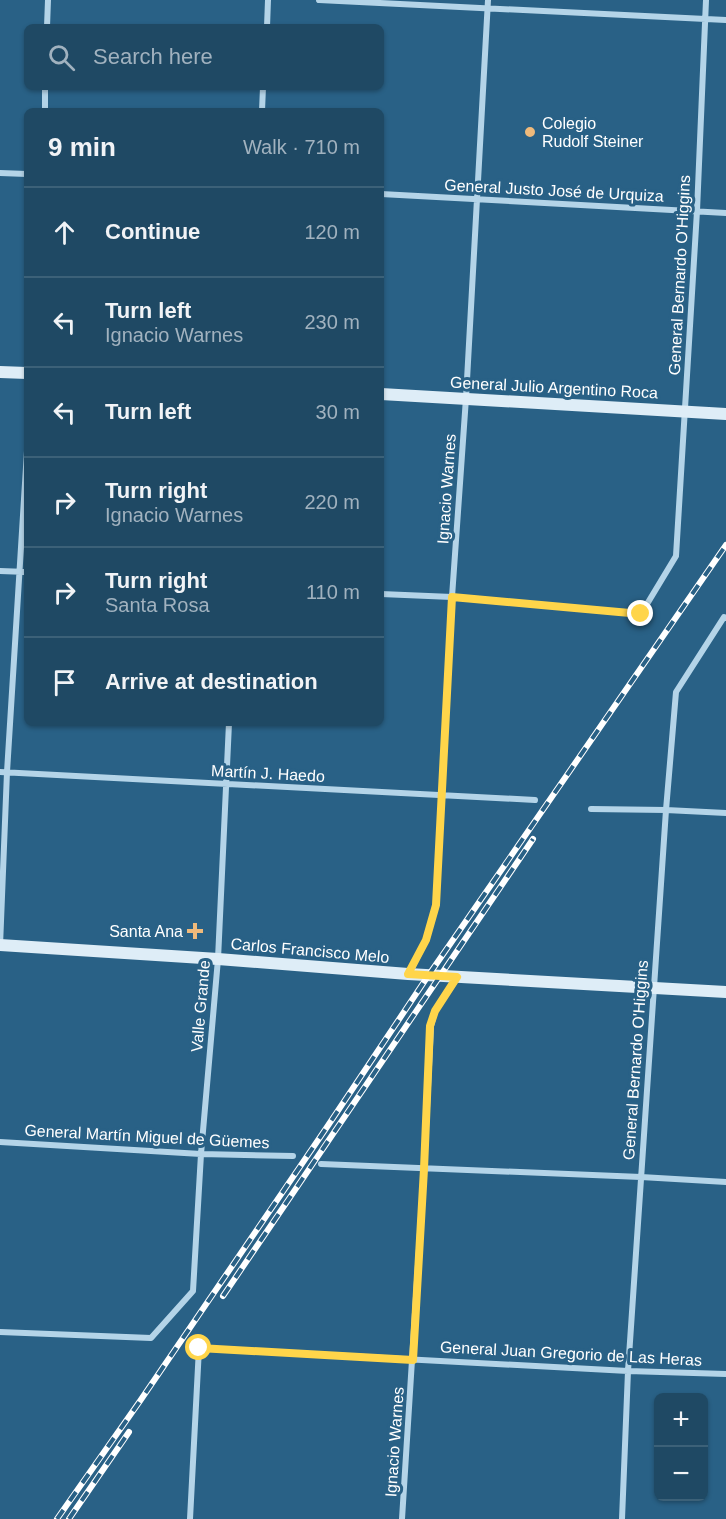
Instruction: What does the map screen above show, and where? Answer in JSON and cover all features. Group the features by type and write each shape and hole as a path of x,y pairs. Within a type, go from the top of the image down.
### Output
{"street":[{"path":"47,24 48,0"},
{"path":"267,24 268,0"},
{"path":"319,0 726,20"},
{"name":"Ignacio Warnes","path":"408,974 426,940 436,905 488,0"},
{"name":"General Bernardo O'Higgins","path":"452,597 641,614 676,556 697,211 706,0"},
{"path":"45,90 45,108"},
{"path":"262,108 263,90"},
{"path":"0,173 24,174"},
{"name":"General Justo José de Urquiza","path":"384,194 726,213"},
{"path":"0,372 24,373"},
{"name":"General Julio Argentino Roca","path":"384,394 726,414"},
{"path":"0,945 4,772 24,542"},
{"path":"0,571 23,572"},
{"path":"384,594 452,597"},
{"name":"General Bernardo O'Higgins","path":"621,1519 628,1371 653,988 676,692 725,617"},
{"name":"Valle Grande","path":"0,1332 151,1338 193,1291 201,1154 218,959 229,726"},
{"name":"Martín J. Haedo","path":"4,772 535,800"},
{"path":"591,809 726,813"},
{"name":"Carlos Francisco Melo","path":"0,945 408,974 726,992"},
{"name":"Ignacio Warnes","path":"402,1519 424,1169 430,1026 435,1011 457,977"},
{"name":"General Martín Miguel de Güemes","path":"0,1142 201,1154 292,1156"},
{"path":"321,1164 726,1182"},
{"name":"General Juan Gregorio de Las Heras","path":"190,1519 199,1348 628,1371 726,1374"}],"railway":[{"path":"57,1519 726,545"},
{"path":"223,1296 533,839"},
{"path":"69,1519 129,1432"}],"place":[{"name":"Colegio Rudolf Steiner","path":"530,132"},
{"name":"Santa Ana","path":"195,931"}],"route":[{"path":"199,1348 413,1360 430,1026 435,1011 457,977 408,974 426,940 436,905 452,597 641,614"}]}
